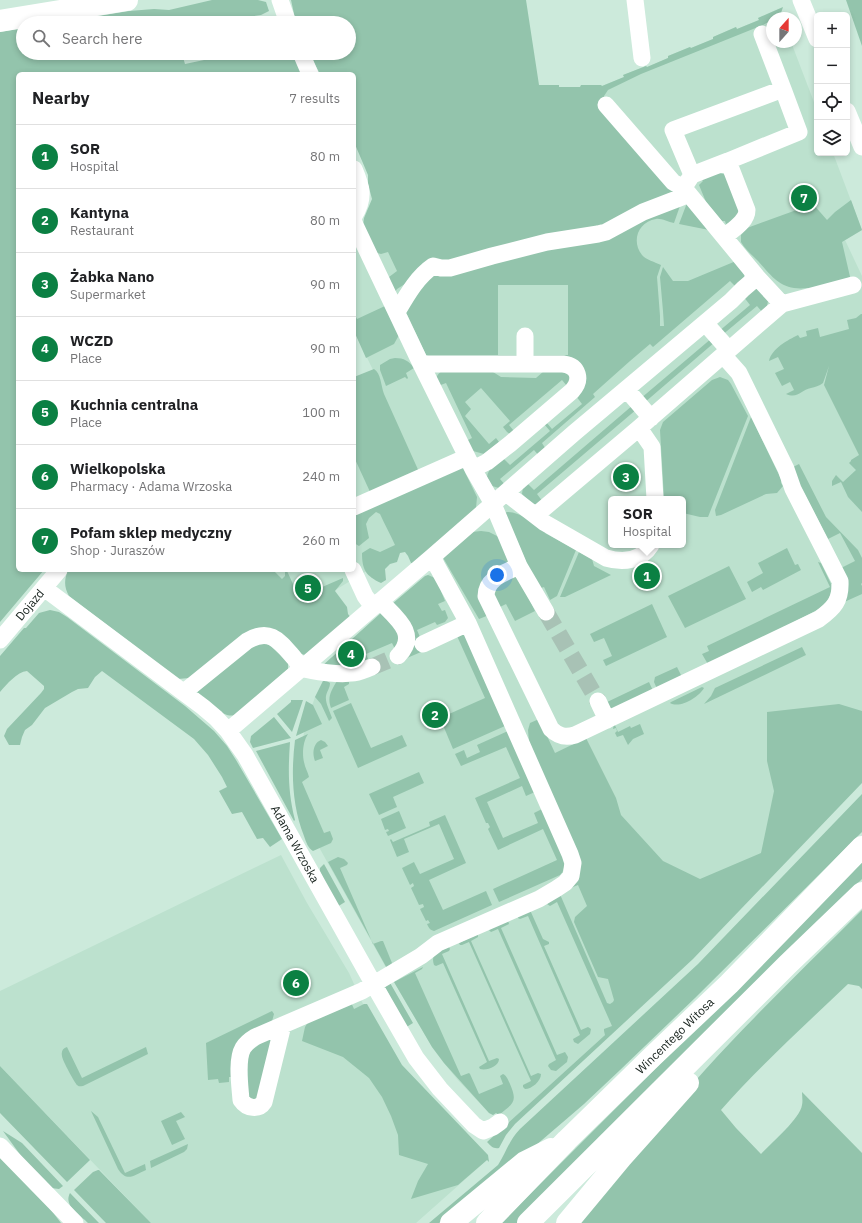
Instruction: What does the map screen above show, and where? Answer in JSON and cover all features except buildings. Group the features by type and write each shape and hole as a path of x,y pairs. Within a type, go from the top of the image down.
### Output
{"main road":[{"path":"30,16 127,0"},
{"path":"0,21 16,18"},
{"name":"Wincentego Witosa","path":"486,1223 567,1140 729,984 862,847"},
{"path":"528,1223 862,893"},
{"path":"567,1223 621,1158 722,1045 742,1010"},
{"path":"451,1223 524,1162 567,1140"}],"street":[{"path":"280,0 286,16"},
{"path":"635,0 642,58"},
{"path":"801,0 814,32"},
{"path":"397,312 408,293 421,276 433,266 450,268 547,242 606,232 643,212 682,197 688,185 728,161 799,132 762,34"},
{"path":"304,60 309,72"},
{"path":"782,304 757,277 724,237 688,185 673,130 783,89"},
{"path":"606,105 673,182 688,185"},
{"path":"850,118 862,147"},
{"path":"724,237 745,219 747,213 728,161"},
{"path":"356,174 361,186 362,197 356,212"},
{"path":"356,227 421,364 470,463 493,504 519,566 546,612"},
{"path":"228,731 432,557 574,433 731,301 757,277"},
{"path":"536,515 782,304 853,285"},
{"path":"519,566 493,579 487,588 486,596 551,729 560,736 567,737 575,735 819,619 832,609 840,595 840,581 793,489 786,469 739,373 705,323"},
{"path":"525,336 525,364"},
{"path":"356,506 470,463 488,462 572,392 578,379 574,369 568,365 421,364"},
{"path":"627,390 645,423 652,447 655,496"},
{"path":"506,493 545,523 606,558 616,561 627,561 637,558 648,548"},
{"path":"283,1025 374,985 421,956 438,943 540,899 565,883 571,876 573,863 570,854 468,623 432,557"},
{"name":"Dojazd","path":"0,640 57,572"},
{"path":"354,572 364,596 402,624 406,631 407,639 405,646 403,651 398,656"},
{"name":"Adama Wrzoska","path":"44,588 184,692 216,718 228,731 254,770 406,1042 426,1072 474,1125 483,1131 500,1122"},
{"path":"423,644 468,623"},
{"path":"184,692 247,640 255,636 262,635 269,636 278,641 302,667 314,671 340,674 352,673 372,667"},
{"path":"598,701 607,720"},
{"path":"0,1146 75,1223"}],"shaded area":[{"path":"212,0 258,0 266,2 269,11 254,16 98,16 129,11 154,9 169,10"},
{"path":"291,0 526,0 539,85 559,85 559,87 580,87 581,85 602,86 624,77 623,75 646,66 647,67 668,58 668,56 713,39 713,37 736,27 737,29 759,20 758,18 766,14 766,23 641,74 608,90 604,96 604,101 678,193 607,225 416,277 397,289 393,295 389,277 397,271 388,252 381,254 374,252 363,225 364,218 372,199 368,184 368,175 356,147 356,72 319,72 313,60 356,60 356,16 294,16"},
{"path":"846,0 862,0 862,46"},
{"path":"783,7 781,12 772,12"},
{"path":"779,9 780,12 772,12"},
{"path":"766,15 766,48 793,48 814,102 814,156 834,156 862,230 845,240 862,276 862,771 605,1035 507,1124 496,1113 493,1115 489,1113 457,1079 432,1047 320,849 300,792 303,737 315,697 323,681 355,638 444,561 373,370 356,335 356,246 590,85 602,86 624,77 623,75 646,66 647,67 668,58 668,56 713,39 713,37 736,27 737,29 759,20 758,18"},
{"path":"16,29 16,60 184,60 185,64 204,60 296,60 301,72 16,72 16,572 42,572 0,622 0,32"},
{"path":"719,173 727,175 738,202 737,216 726,224 725,221 722,221 706,202 699,185 703,181 701,179"},
{"path":"851,200 862,230 842,242 851,281 809,292 808,288 791,288 785,286 769,273 741,242 741,235 747,228 813,204 827,220"},
{"path":"681,203 674,223 658,219 650,221 641,228 637,238 637,244 642,255 648,260 661,265 657,277 660,326 664,326 660,277 663,267 673,281 688,281 736,261 744,274 743,280 737,288 730,281 653,347 650,344 593,394 595,397 542,443 547,451 540,457 534,450 500,479 506,486 499,488 492,486 487,477 493,466 503,458 510,465 550,431 544,424 546,422 552,429 582,404 576,396 584,378 529,355 568,355 568,285 498,285 498,355 520,355 518,357 433,358 426,355 404,308 435,272"},
{"path":"687,203 709,230 679,224"},
{"path":"753,288 759,289 768,301 763,313 757,306 721,336 718,332 750,305 743,296"},
{"path":"385,306 399,335 394,344 366,358 356,336 356,317 357,319"},
{"path":"861,314 862,512 848,497 841,482 832,486 832,481 836,475 843,482 856,470 849,463 859,455 824,385 829,366 823,383 797,395 790,395 786,394 794,390 790,382 782,386 775,373 784,369 778,357 769,361 773,352 777,348 794,337 798,335 800,338 807,336 806,331 818,328 820,337 849,329 847,320 856,318"},
{"path":"712,338 715,342 644,403 640,399"},
{"path":"395,358 406,360 414,368 406,373 407,379 405,377 386,386 380,370 380,365 390,359"},
{"path":"374,369 378,373 384,394 420,474 371,494 356,461 356,376"},
{"path":"564,370 572,377 567,386 562,380 509,425 514,431 510,434 503,427 510,421 481,388 465,402 471,409 465,416 489,444 496,438 499,442 484,454 473,451 464,442 472,438 446,383 438,386 437,379 438,374 442,371 493,372 501,377 536,378 544,371"},
{"path":"720,377 728,380 748,416 708,517 700,517 686,514 686,496 664,496 660,430 663,422 712,380"},
{"path":"356,398 425,536 327,595 286,612 183,572 356,572"},
{"path":"633,405 637,409 537,494 543,502 532,504 522,494 523,487 527,483 534,490"},
{"path":"751,417 783,486 777,493 766,494 716,516 715,510"},
{"path":"799,464 826,517 858,550 862,558 862,594 842,603 839,569 855,561 840,533 828,539 791,468"},
{"path":"462,466 477,497 476,508 415,563 411,563 405,552 400,553 397,562 390,564 385,569 386,580 381,583 372,578 366,572 363,564 362,553 370,548 380,552 395,545 380,514 376,512 369,518 366,524 369,538 359,546 356,544 356,513"},
{"path":"507,512 527,518 547,530 545,533 576,550 557,596 550,600 544,587 538,589 505,513"},
{"path":"472,532 489,532 499,537 509,562 493,572 489,615 479,619 442,556"},
{"path":"787,548 795,565 798,564 801,570 763,590 761,587 752,592 747,582 763,573 758,563"},
{"path":"579,552 592,559 594,566 611,575 565,597 560,597"},
{"path":"818,562 821,563 831,584 830,596 823,605 817,610 709,666 702,654 709,651 707,646 830,587"},
{"path":"729,566 746,599 685,628 668,596"},
{"path":"67,572 275,572 282,579 285,576 285,572 287,572 299,597 343,578 343,581 335,591 347,607 348,614 351,618 305,655 301,654 277,632 189,678 178,679 69,596 66,590"},
{"path":"428,575 435,578 444,590 441,591 445,601 438,604 442,611 445,610 448,618 445,622 437,625 435,622 417,630 420,637 416,639 421,652 400,661 405,657 392,604"},
{"path":"515,577 520,580 535,611 515,621 506,604 498,608 493,589 496,585"},
{"path":"652,604 667,637 606,666 603,660 612,656 604,638 594,642 590,634"},
{"path":"50,610 59,612 67,617 185,706 214,731 227,746 236,760 282,839 270,847 263,838 257,839 242,812 232,814 219,791 227,787 222,777 208,755 194,739 102,671 95,677 88,688 78,689 45,708 32,725 25,730 20,745 9,745 4,736 7,729 41,693 44,686 27,671 16,676 0,692 0,656 39,613"},
{"path":"382,612 400,631 396,651 392,643 366,654 368,659 362,662 342,664 340,667 322,666"},
{"path":"464,633 505,726 453,749 440,718 485,698 457,636"},
{"path":"265,641 288,662 288,669 236,715 231,716 220,712 197,692 250,645"},
{"path":"802,647 806,655 704,704 711,696 715,688"},
{"path":"677,667 683,679 658,691 654,682 655,677"},
{"path":"323,681 330,683 326,694 327,704 332,718 329,721 321,704 315,697"},
{"path":"337,681 349,682 349,684 344,687 349,700 331,708 329,701 330,694"},
{"path":"649,682 654,693 613,712 605,703"},
{"path":"702,687 704,688 702,691 689,701 679,704 670,703 671,702"},
{"path":"291,700 303,700 292,732 277,714 291,702"},
{"path":"306,701 313,705 322,724 296,736"},
{"path":"351,703 371,748 402,735 407,746 358,768 333,711"},
{"path":"839,704 862,711 862,783 693,959 515,1124 506,1135 499,1148 491,1146 487,1142 605,1035 604,1029 612,1026 557,902 550,906 547,904 559,892 607,1003 610,1004 614,1000 608,979 598,977 574,922 575,917 587,906 578,885 563,891 572,883 530,754 528,730 530,723 539,719 555,753 586,738 616,798 621,815 663,861 700,879 761,853 774,791 767,761 767,712"},
{"path":"274,717 291,738 253,748 250,742 251,736"},
{"path":"614,723 618,732 630,726 631,728 640,724 644,734 633,739 628,745 623,735 617,737 615,733 617,731 616,728 613,729"},
{"path":"508,731 535,792 526,796 522,786 487,802 503,838 538,823 534,813 542,809 563,856 564,866 560,875 499,902 493,889 557,860 543,829 498,850 488,829 490,827 488,823 486,823 475,798 520,778 506,747 461,766 455,754 464,750 467,758 480,752 477,745"},
{"path":"308,734 303,748 303,755 304,764 309,777 302,782 324,833 330,831 333,839 331,843 313,851 307,845 297,813 293,777 295,740"},
{"path":"321,740 328,746 320,750 323,758 315,761 314,749 318,741"},
{"path":"290,742 289,781 294,821 256,751"},
{"path":"419,772 424,783 393,797 397,807 379,815 369,794"},
{"path":"862,794 862,832 695,998 584,1104 521,1158 439,1223 429,1223 498,1165 513,1138 520,1129 698,964"},
{"path":"399,811 406,828 388,836 386,832 389,831 388,829 385,830 381,819"},
{"path":"445,815 466,863 429,880 443,910 486,891 492,905 434,931 427,924 430,923 428,920 426,921 420,909 424,907 423,904 419,905 411,888 414,886 413,883 410,885 402,868 414,862 420,874 454,859 439,824 404,839 409,852 397,857 390,840 391,839 393,842 430,826 429,822"},
{"path":"281,855 307,903 349,973 363,1004 396,1063 487,1160 416,1223 151,1223 0,1066 0,991"},
{"path":"338,857 344,859 348,863 340,868 371,940 328,862"},
{"path":"862,862 862,879 854,887 517,1223 501,1223"},
{"path":"324,864 345,902 337,907 320,871 320,868"},
{"path":"530,910 543,939 549,942 549,944 544,946 581,1030 588,1027 591,1029 590,1034 578,1044 574,1042 573,1039 580,1035 528,916 520,919 518,918 518,916"},
{"path":"862,910 862,989 859,986 848,984 767,1061 721,1110 761,1154 791,1124 800,1111 802,1105 802,1092 862,1153 862,1223 575,1223 705,1070 763,1009"},
{"path":"508,920 509,924 501,928 557,1055 565,1052 568,1057 567,1062 556,1071 551,1070 548,1066 556,1060 498,929 491,932 488,929"},
{"path":"478,934 478,937 471,941 531,1076 538,1073 541,1074 538,1082 528,1089 525,1089 523,1085 531,1081 469,942 462,945 459,943"},
{"path":"383,941 392,963 389,972 373,944"},
{"path":"449,947 449,951 442,954 489,1061 497,1058 499,1059 495,1066 489,1069 480,1069 479,1067 487,1062 443,963 436,966 434,965 434,955"},
{"path":"423,967 415,973 461,1076 470,1074 479,1094 503,1084 500,1076 503,1074 506,1076 514,1095 514,1099 511,1105 499,1115 496,1113 493,1115 489,1113 444,1063 432,1047 394,982"},
{"path":"389,981 413,1023 405,1028 385,987"},
{"path":"350,1000 354,1009 367,1004 402,1065 488,1155 489,1162 487,1160 458,1185 411,1199 418,1181 428,1164 399,1155 398,1135 391,1116 382,1097 369,1078 343,1057 302,1041 305,1027 310,1019"},
{"path":"272,1011 274,1014 271,1025 231,1077 229,1077 229,1082 219,1083 218,1079 208,1080 206,1043"},
{"path":"268,1038 273,1041 260,1101 249,1100 246,1076 248,1053"},
{"path":"67,1047 82,1078 146,1047 148,1054 83,1086 79,1086 66,1066 63,1058 62,1051"},
{"path":"0,1066 90,1160 67,1182 0,1113"},
{"path":"91,1111 98,1117 125,1173 145,1164 146,1170 131,1177 124,1176 121,1173"},
{"path":"181,1112 185,1117 176,1121 185,1139 172,1145 161,1121"},
{"path":"3,1131 22,1143 63,1186 59,1189 51,1188 24,1160"},
{"path":"188,1144 187,1149 184,1152 151,1168 150,1161"},
{"path":"0,1156 48,1206 61,1223 0,1223"},
{"path":"98,1170 151,1223 106,1223 74,1190 93,1172"},
{"path":"70,1193 99,1223 88,1223 73,1210 68,1198"}],"tunnel":[{"path":"546,612 598,701"},
{"path":"372,667 398,656"}],"place":[{"name":"Pofam sklep medyczny","path":"804,198"},
{"name":"Żabka Nano","path":"626,477"},
{"name":"SOR","path":"647,576"},
{"name":"Kuchnia centralna","path":"308,588"},
{"name":"WCZD","path":"351,654"},
{"name":"Kantyna","path":"435,715"},
{"name":"Wielkopolska","path":"296,983"}]}
